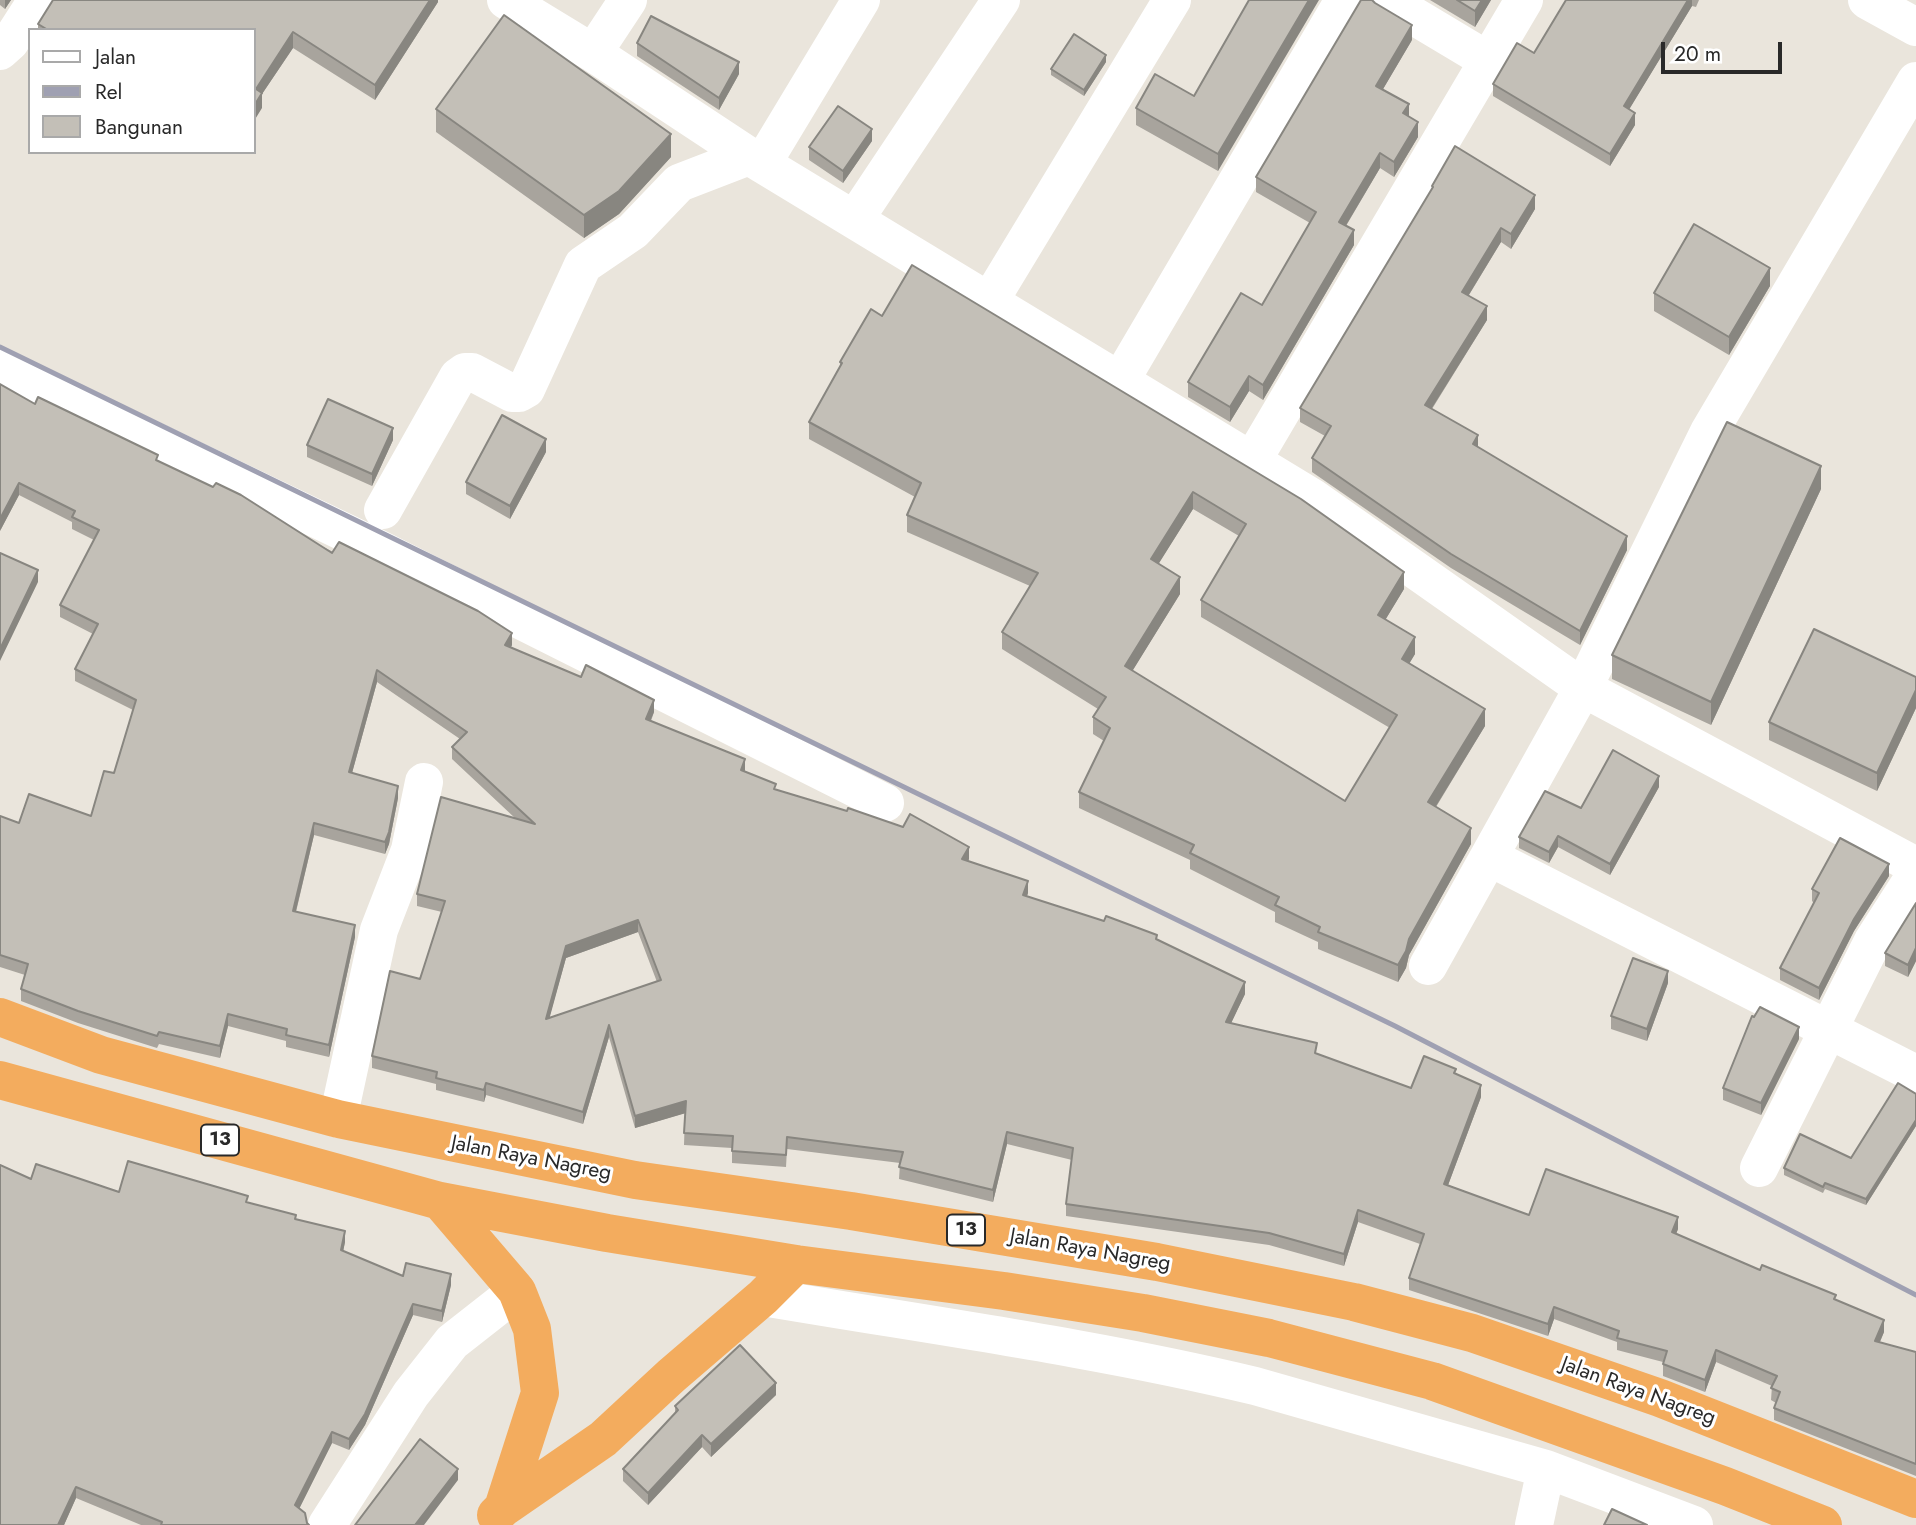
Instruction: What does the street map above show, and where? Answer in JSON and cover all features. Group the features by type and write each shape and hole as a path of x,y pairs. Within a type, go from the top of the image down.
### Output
{"highway":[{"name":"Jalan Raya Nagreg","path":"0,1017 101,1055 338,1119 635,1180 851,1211 1157,1262 1354,1302 1472,1333 1635,1390 1916,1499"},
{"name":"13","path":"0,1080 440,1201 607,1233 796,1264 1004,1291 1143,1313 1269,1338 1432,1381 1823,1525"},
{"path":"440,1201 517,1291 532,1328 540,1393 495,1517"},
{"path":"495,1517 603,1439 763,1297 796,1264"}],"street":[{"path":"0,51 37,0"},
{"path":"506,0 593,53 755,160 1313,498 1583,688 1916,866"},
{"path":"593,53 628,0"},
{"path":"373,528 458,377 465,372 472,372 512,393 519,393 526,388 583,265 633,231 679,183 702,172 755,160 861,0"},
{"path":"855,219 1001,0"},
{"path":"989,302 1171,0"},
{"path":"1120,381 1344,0"},
{"path":"1387,0 1489,61"},
{"path":"1252,461 1524,0"},
{"path":"1867,0 1916,27"},
{"path":"1428,966 1583,688 1709,432 1916,81"},
{"path":"0,367 373,528 885,803"},
{"path":"338,1119 379,930 393,889 411,850 424,782"},
{"path":"1489,857 1916,1074"},
{"path":"1759,1168 1873,941 1916,874"},
{"path":"327,1525 411,1394 452,1342 517,1291"},
{"path":"763,1297 1208,1375 1546,1469 1694,1525"},
{"path":"1534,1525 1546,1469"}],"building":[{"path":"53,0 430,0 375,85 293,32 256,89 256,28 45,28 38,24"},
{"path":"1249,0 1309,0 1218,154 1136,108 1155,74 1194,96"},
{"path":"1361,0 1372,0 1412,25 1376,86 1409,104 1403,113 1418,122 1394,162 1380,153 1339,222 1354,230 1263,385 1249,376 1230,407 1188,382 1241,293 1262,305 1316,212 1256,177"},
{"path":"1457,0 1482,0 1475,11"},
{"path":"1566,0 1688,0 1624,106 1635,113 1610,154 1493,84 1517,43 1534,53"},
{"path":"504,15 671,134 619,191 584,215 436,109"},
{"path":"651,16 739,62 719,98 637,43"},
{"path":"1074,34 1106,55 1084,90 1051,69"},
{"path":"256,89 262,93 256,103"},
{"path":"838,106 872,129 843,171 809,147"},
{"path":"1455,146 1535,195 1511,234 1501,228 1462,292 1487,306 1425,405 1478,435 1473,444 1627,536 1580,631 1451,554 1312,458 1331,426 1300,408"},
{"path":"1694,224 1770,268 1729,337 1654,293"},
{"path":"912,265 1301,499 1404,572 1378,615 1415,637 1402,659 1485,709 1428,802 1471,828 1409,939 1398,965 1318,932 1320,927 1275,905 1279,897 1190,853 1194,845 1079,792 1110,728 1093,717 1106,697 1002,632 1038,573 907,515 921,483 809,422 871,309 882,316","holes":["1193,492 1246,524 1201,600 1397,715 1345,801 1125,666 1180,577 1151,559"]},
{"path":"0,384 35,404 38,397 158,455 156,460 213,487 216,483 241,495 332,553 339,542 478,611 512,633 505,645 581,677 586,665 654,700 646,719 745,759 741,770 776,784 774,789 847,811 848,808 903,827 910,814 969,847 962,859 1028,881 1023,895 1104,921 1106,916 1157,935 1156,939 1245,982 1226,1022 1317,1043 1315,1053 1411,1088 1424,1056 1456,1069 1454,1073 1481,1085 1444,1184 1529,1215 1546,1169 1678,1217 1672,1232 1760,1270 1762,1265 1836,1295 1834,1299 1884,1320 1875,1341 1916,1352 1916,1464 1774,1408 1780,1392 1771,1388 1777,1376 1716,1350 1705,1380 1663,1364 1667,1351 1617,1338 1619,1331 1554,1307 1548,1324 1409,1278 1424,1234 1358,1210 1344,1254 1269,1233 1066,1204 1073,1148 1007,1132 993,1190 899,1167 903,1152 787,1137 786,1155 732,1151 733,1136 684,1133 686,1101 635,1116 609,1025 583,1112 486,1083 484,1090 436,1078 437,1072 372,1056 390,971 420,979 445,901 417,894 441,797 535,824 452,747 467,732 377,670 349,772 398,786 389,832 385,842 314,823 293,911 355,925 329,1045 286,1035 287,1029 228,1014 220,1046 159,1032 157,1036 78,1011 21,989 28,964 0,955 0,816 19,823 29,794 91,816 104,771 114,773 136,700 75,669 98,624 60,605 99,530 72,517 75,511 19,483 0,519","holes":["638,920 661,980 546,1019 566,946"]},
{"path":"328,399 393,428 372,474 307,445"},
{"path":"502,415 546,439 510,506 466,482"},
{"path":"1727,422 1821,466 1711,702 1612,655"},
{"path":"0,553 38,570 0,649"},
{"path":"1814,629 1916,677 1916,690 1877,773 1769,722"},
{"path":"1613,750 1659,776 1610,864 1558,836 1549,852 1519,837 1545,791 1581,808"},
{"path":"1840,838 1889,864 1854,919 1819,988 1780,968 1819,893 1812,889"},
{"path":"1916,903 1916,948 1908,965 1885,953"},
{"path":"1633,958 1668,971 1647,1029 1611,1016"},
{"path":"1760,1007 1799,1027 1761,1103 1723,1088 1752,1016 1754,1017"},
{"path":"1898,1083 1916,1094 1916,1120 1866,1199 1825,1183 1823,1187 1784,1168 1800,1134 1851,1158"},
{"path":"128,1161 248,1196 246,1202 296,1215 295,1219 345,1231 341,1250 403,1276 406,1263 451,1274 442,1311 413,1304 365,1414 349,1439 332,1432 295,1505 305,1513 309,1525 161,1525 162,1522 76,1487 58,1525 0,1525 0,1165 31,1179 36,1164 119,1192"},
{"path":"740,1345 776,1383 711,1444 702,1435 648,1493 623,1469 678,1410 675,1406"},
{"path":"420,1439 458,1469 415,1525 355,1525"},
{"path":"1612,1509 1647,1525 1604,1525"}],"railway":[{"path":"0,347 1395,1026 1916,1295"}]}
